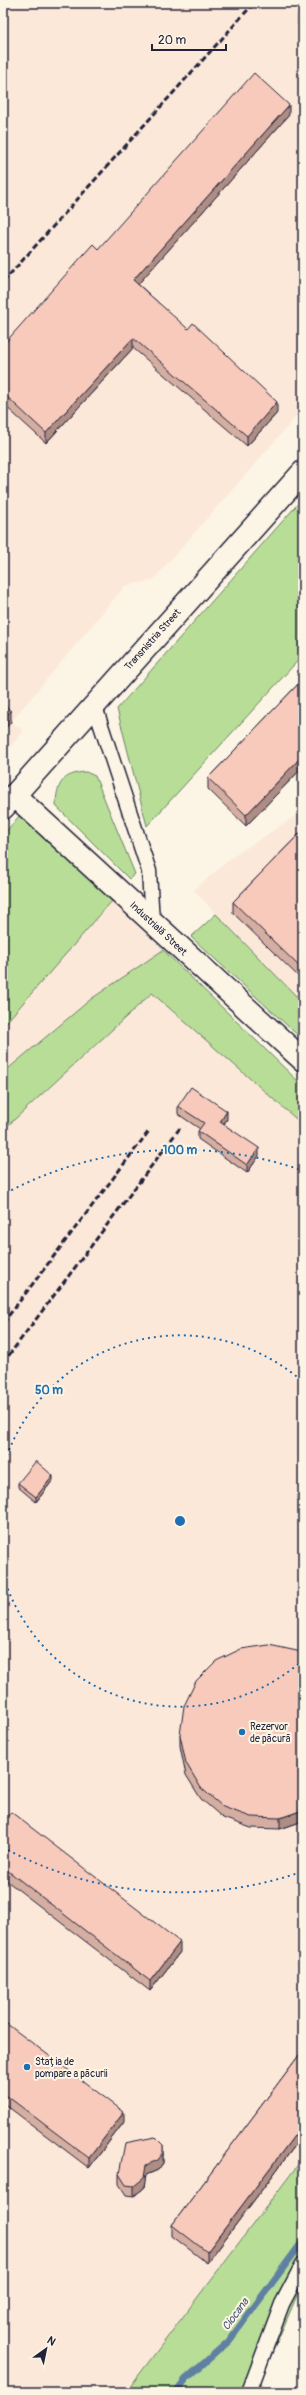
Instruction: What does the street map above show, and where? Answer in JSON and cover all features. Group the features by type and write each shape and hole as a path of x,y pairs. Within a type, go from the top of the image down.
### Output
{"street":[{"name":"Transnistria Street","path":"8,801 303,472"},
{"name":"Industrială Street","path":"8,801 152,922 303,1060"}],"lane":[{"path":"94,704 149,871 152,922"},
{"path":"249,2392 282,2304 303,2264"}],"shaded area":[{"path":"3,3 303,3 303,409 153,580 125,586 11,722 24,731 3,754"},
{"path":"303,811 303,1003 237,937 194,890 231,858"},
{"path":"112,901 163,950 91,999 3,1073 3,1026"},
{"path":"152,993 303,1125 303,2158 126,2392 3,2392 3,1130"}],"green space":[{"path":"303,498 303,655 147,826 117,709"},
{"path":"86,772 95,776 135,874 129,879 56,806 57,792 62,781 66,777"},
{"path":"20,815 112,901 3,1026 3,835"},
{"path":"216,914 303,1003 303,1040 191,937"},
{"path":"163,950 303,1086 303,1125 152,993 3,1130 3,1073 91,999"},
{"path":"303,2158 303,2282 261,2379 262,2388 258,2392 126,2392"}],"building":[{"path":"303,10 303,20 298,15"},
{"path":"254,73 289,105 133,280 188,329 193,323 277,402 247,436 133,338 46,433 3,393 3,345 93,244 98,249"},
{"path":"303,679 303,755 246,815 208,778"},
{"path":"3,704 11,711 3,719"},
{"path":"303,830 303,970 233,902"},
{"path":"191,1087 227,1111 220,1122 259,1148 247,1165 198,1131 204,1123 178,1106"},
{"path":"36,1461 53,1476 36,1497 18,1483"},
{"name":"Rezervor de păcură","path":"269,1645 297,1651 303,1654 303,1810 280,1818 251,1817 223,1807 201,1788 186,1763 180,1735 184,1706 196,1681 216,1661 241,1649"},
{"path":"11,1812 180,1942 150,1981 3,1867 3,1822"},
{"name":"Stația de pompare a păcurii","path":"3,2021 124,2112 89,2158 3,2093"},
{"path":"303,2050 303,2124 207,2252 172,2225"},
{"path":"155,2137 163,2145 163,2153 158,2160 146,2165 144,2178 134,2186 126,2185 119,2174 125,2143"}],"waterway":[{"name":"Ciocana","path":"176,2392 186,2379 229,2341 303,2241"}],"railway":[{"path":"3,282 254,3"},
{"path":"3,1363 180,1128"},
{"path":"3,1323 149,1131"}],"place":[{"name":"Rezervor de păcură","path":"242,1732"},
{"name":"Stația de pompare a păcurii","path":"27,2067"}]}
